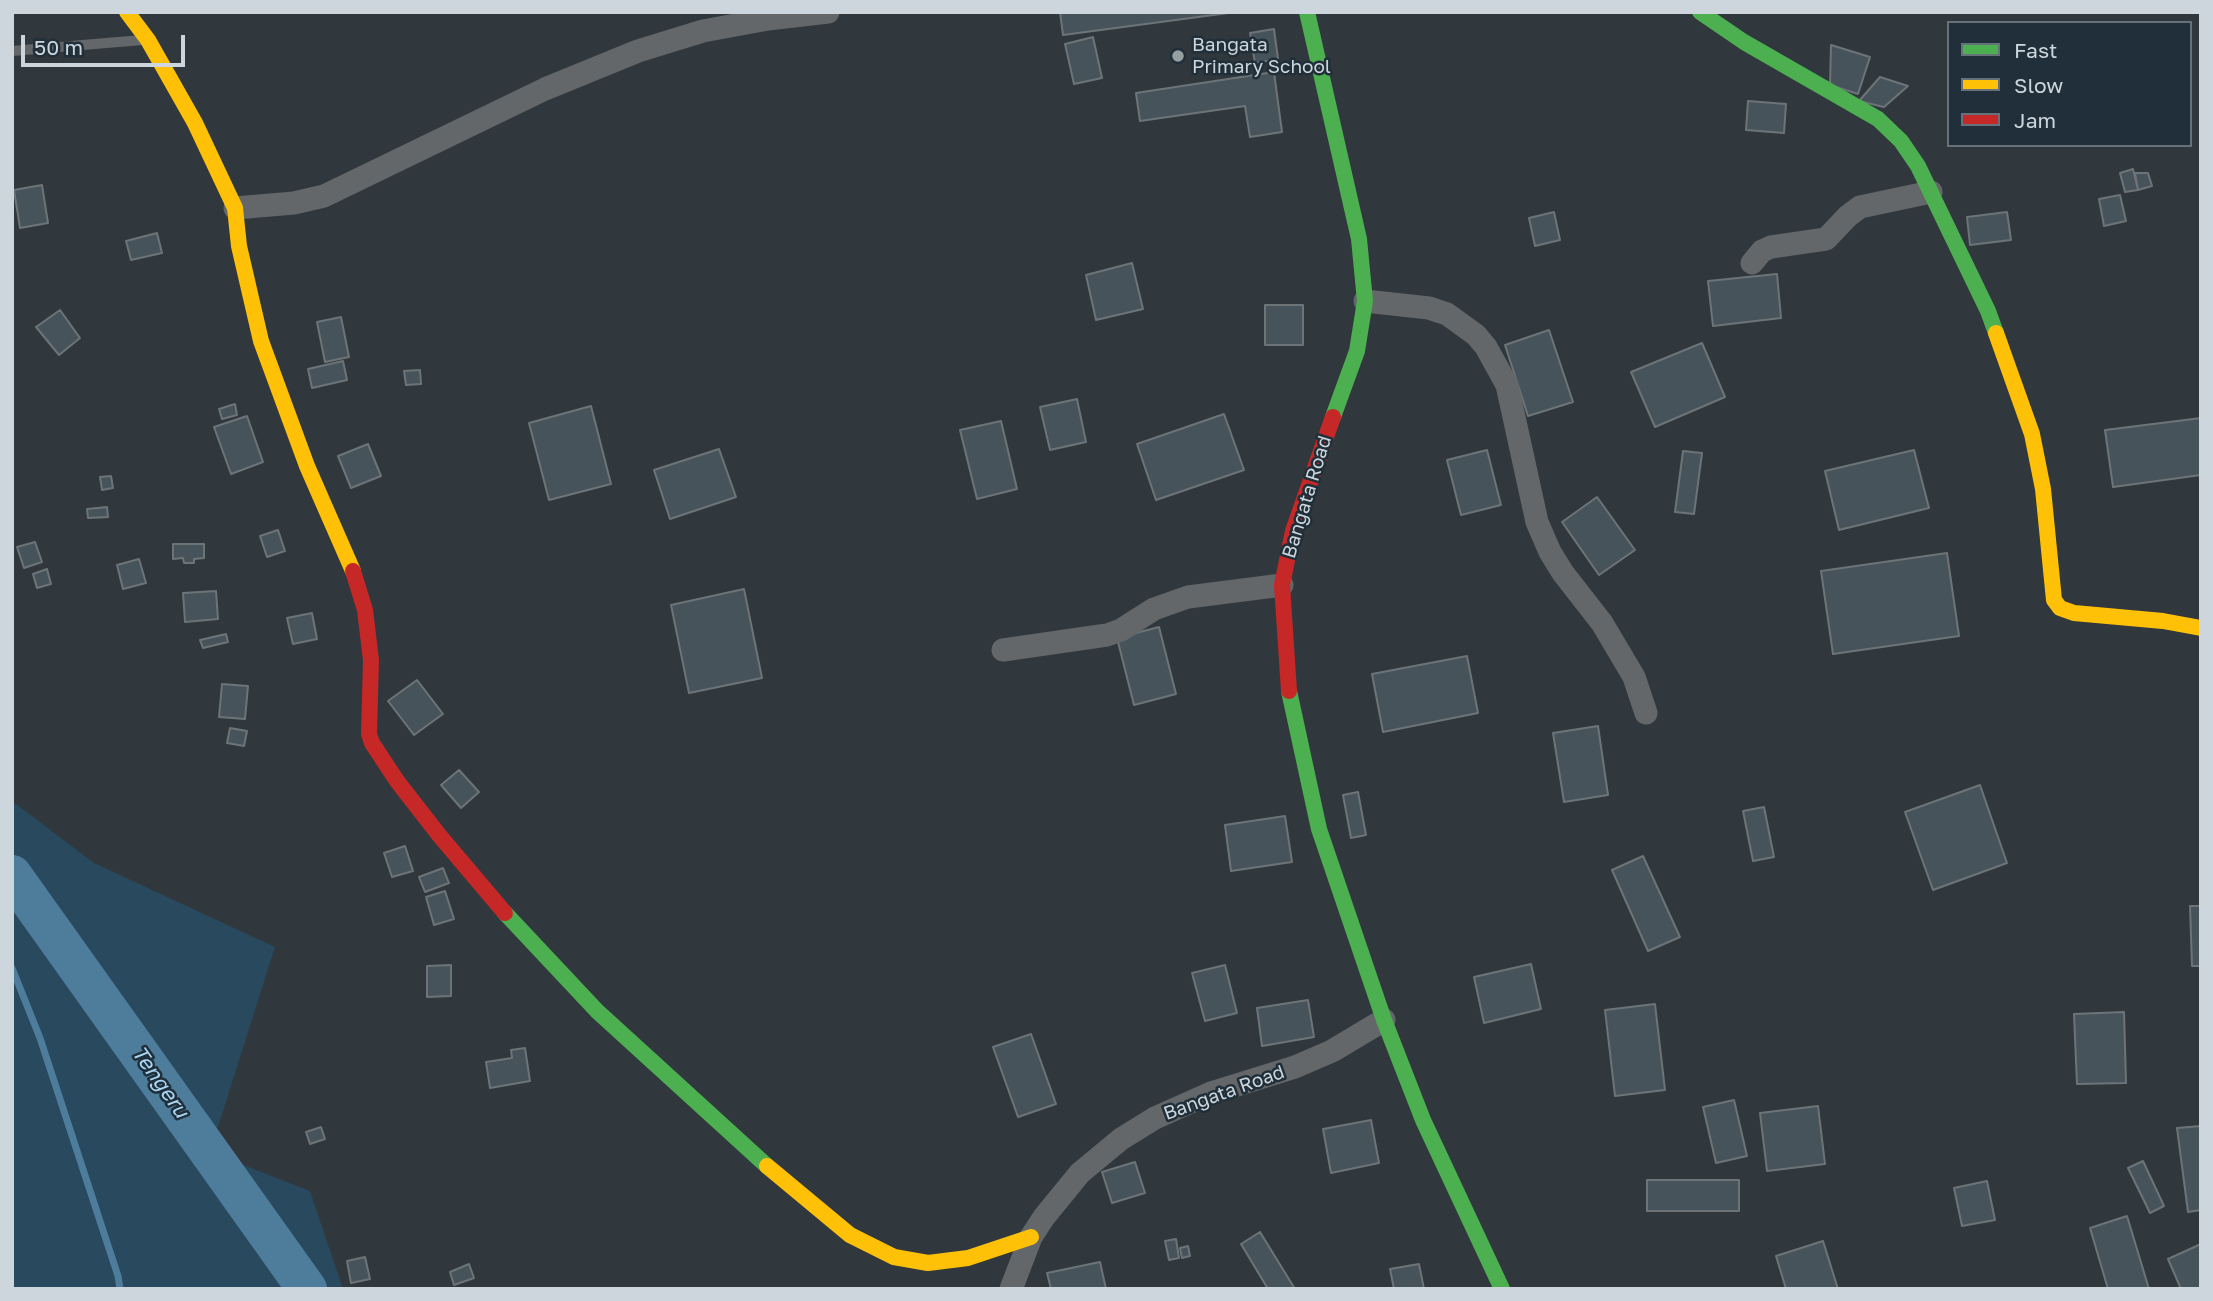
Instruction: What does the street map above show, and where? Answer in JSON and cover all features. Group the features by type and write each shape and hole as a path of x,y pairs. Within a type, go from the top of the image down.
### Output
{"street":[{"path":"127,12 148,40 195,123 235,208 244,267 261,341 307,466 351,565 365,610 371,660 368,725 372,743 439,835 511,921 597,1012 754,1156 850,1235 894,1257 928,1263 968,1258 1031,1237"},
{"path":"235,208 294,203 324,196 545,89 638,51 703,31 828,12"},
{"name":"Bangata Road","path":"1307,12 1359,239 1364,301 1357,351 1293,531 1283,585 1286,672 1291,709 1320,829 1384,1020 1423,1120 1502,1289"},
{"path":"1700,12 1744,42 1878,120 1901,141 1918,166 1988,311 2032,434 2043,489 2054,600 2060,608 2074,613 2163,621 2201,628"},
{"path":"1752,262 1762,251 1771,247 1826,239 1860,207 1931,192"},
{"path":"1364,301 1429,308 1447,314 1476,335 1486,347 1507,385 1537,522 1550,552 1602,623 1634,677 1646,713"},
{"path":"1003,650 1107,635 1121,630 1154,609 1188,597 1283,585"},
{"name":"Bangata Road","path":"1011,1289 1031,1237 1060,1196 1080,1173 1121,1139 1155,1118 1211,1093 1332,1051 1384,1020"}],"lane":[{"path":"12,51 148,40"}],"shaded area":[{"path":"12,801 94,863 275,947 210,1152 310,1191 343,1289 12,1289"}],"building":[{"path":"1060,12 1236,12 1063,35"},
{"path":"1274,29 1278,59 1255,63 1250,33"},
{"path":"1093,37 1102,78 1074,84 1065,44"},
{"path":"1831,45 1870,57 1858,94 1830,85"},
{"path":"1274,72 1282,132 1250,137 1245,106 1140,121 1136,93"},
{"path":"1880,77 1908,86 1884,107 1859,101"},
{"path":"1748,101 1786,104 1784,133 1746,130"},
{"path":"2133,169 2138,190 2125,192 2120,173"},
{"path":"2135,173 2148,173 2152,186 2138,190"},
{"path":"42,185 48,223 20,228 14,190"},
{"path":"2120,195 2126,221 2104,226 2099,199"},
{"path":"1554,212 1560,240 1535,246 1529,218"},
{"path":"2007,212 2011,240 1970,245 1967,217"},
{"path":"157,233 162,253 131,260 126,241"},
{"path":"1132,263 1143,309 1096,320 1086,275"},
{"path":"1777,274 1781,318 1713,326 1708,281"},
{"path":"1265,305 1303,305 1303,345 1265,345"},
{"path":"60,310 80,338 59,355 36,327"},
{"path":"341,317 349,357 325,362 317,322"},
{"path":"1549,330 1573,402 1528,416 1505,345"},
{"path":"1702,343 1725,397 1655,427 1631,372"},
{"path":"343,361 347,380 312,388 308,369"},
{"path":"420,370 421,384 406,385 404,371"},
{"path":"1077,399 1086,442 1050,450 1040,407"},
{"path":"235,404 237,415 222,419 219,409"},
{"path":"591,406 611,484 549,500 529,423"},
{"path":"1224,414 1244,470 1156,500 1137,444"},
{"path":"247,416 263,462 231,474 214,427"},
{"path":"2201,418 2201,475 2113,487 2105,430"},
{"path":"1001,421 1017,489 977,499 960,430"},
{"path":"368,444 381,476 351,488 338,456"},
{"path":"719,449 736,497 670,519 654,470"},
{"path":"1487,450 1501,505 1461,515 1447,460"},
{"path":"1914,450 1929,508 1839,530 1825,471"},
{"path":"1683,451 1702,453 1694,514 1675,512"},
{"path":"111,476 113,488 102,490 100,477"},
{"path":"1597,497 1635,550 1599,575 1562,522"},
{"path":"107,507 108,517 88,518 87,509"},
{"path":"278,530 285,551 267,557 260,536"},
{"path":"35,542 42,562 24,568 17,547"},
{"path":"173,544 204,544 204,558 194,559 194,563 184,563 183,558 173,559"},
{"path":"1947,553 1959,636 1833,654 1821,571"},
{"path":"139,559 146,583 123,589 117,565"},
{"path":"47,569 51,584 37,588 33,574"},
{"path":"744,589 762,678 689,693 671,605"},
{"path":"216,591 218,619 185,622 183,593"},
{"path":"312,613 317,639 293,644 287,618"},
{"path":"1159,627 1176,694 1134,705 1117,638"},
{"path":"226,634 228,642 203,648 200,640"},
{"path":"1467,656 1478,713 1383,732 1372,674"},
{"path":"417,680 443,714 414,735 388,701"},
{"path":"222,684 248,686 245,719 219,717"},
{"path":"1598,726 1608,795 1564,802 1553,733"},
{"path":"230,728 247,731 244,746 227,743"},
{"path":"459,770 479,792 461,808 441,785"},
{"path":"1980,785 2007,863 1933,890 1905,812"},
{"path":"1358,792 1366,835 1351,838 1343,795"},
{"path":"1764,807 1774,857 1753,861 1743,811"},
{"path":"1285,816 1292,862 1231,871 1225,825"},
{"path":"405,846 413,871 392,877 384,853"},
{"path":"1643,856 1680,937 1648,951 1612,870"},
{"path":"443,868 449,883 425,892 419,877"},
{"path":"445,891 454,919 434,925 426,897"},
{"path":"2190,906 2201,906 2201,966 2192,966"},
{"path":"1531,964 1541,1009 1484,1023 1474,977"},
{"path":"451,965 451,996 427,997 427,966"},
{"path":"1225,965 1237,1013 1205,1021 1192,973"},
{"path":"1308,1000 1314,1037 1262,1046 1257,1008"},
{"path":"1655,1004 1665,1090 1615,1096 1605,1010"},
{"path":"2124,1012 2126,1083 2077,1084 2074,1014"},
{"path":"1031,1034 1056,1104 1018,1117 993,1047"},
{"path":"525,1048 530,1081 490,1088 486,1062 512,1058 511,1050"},
{"path":"1734,1100 1747,1156 1716,1163 1703,1107"},
{"path":"1818,1106 1825,1164 1767,1171 1760,1113"},
{"path":"1371,1120 1379,1163 1331,1173 1323,1129"},
{"path":"2201,1126 2201,1210 2188,1212 2177,1128"},
{"path":"321,1127 325,1139 310,1144 306,1132"},
{"path":"2143,1161 2164,1206 2150,1213 2128,1168"},
{"path":"1135,1162 1145,1193 1112,1203 1102,1172"},
{"path":"1647,1180 1739,1180 1739,1211 1647,1211"},
{"path":"1987,1181 1995,1220 1962,1226 1954,1188"},
{"path":"2127,1216 2149,1289 2108,1289 2090,1228"},
{"path":"1260,1232 1295,1289 1268,1289 1241,1244"},
{"path":"1176,1239 1179,1258 1169,1260 1165,1241"},
{"path":"1823,1241 1838,1289 1786,1289 1776,1256"},
{"path":"2201,1244 2201,1289 2181,1289 2168,1259"},
{"path":"1188,1246 1190,1256 1182,1258 1180,1248"},
{"path":"365,1257 370,1279 351,1283 347,1261"},
{"path":"1100,1262 1106,1289 1051,1289 1047,1273"},
{"path":"469,1264 474,1278 454,1285 450,1272"},
{"path":"1419,1264 1424,1289 1394,1289 1390,1269"}],"waterway":[{"name":"Tengeru","path":"12,875 307,1289"},
{"path":"12,968 40,1038 120,1289"}],"traffic: fast":[{"path":"1307,12 1359,239 1365,301 1357,351 1333,417"},
{"path":"1700,12 1744,42 1878,119 1901,141 1918,166 1996,333"},
{"path":"1289,691 1319,829 1384,1020 1423,1120 1502,1289"},
{"path":"505,913 597,1011 767,1166"}],"traffic: slow":[{"path":"127,12 148,40 195,123 235,208 239,246 261,341 307,466 353,571"},
{"path":"1996,333 2032,434 2043,489 2054,600 2060,608 2074,613 2163,621 2201,628"},
{"path":"767,1166 850,1235 894,1257 928,1263 968,1258 1031,1237"}],"traffic: jam":[{"path":"1289,691 1282,585 1293,531 1333,417"},
{"path":"353,571 365,610 371,660 369,734 372,743 397,781 439,835 505,913"}],"place":[{"name":"Bangata Primary School","path":"1178,56"}]}
